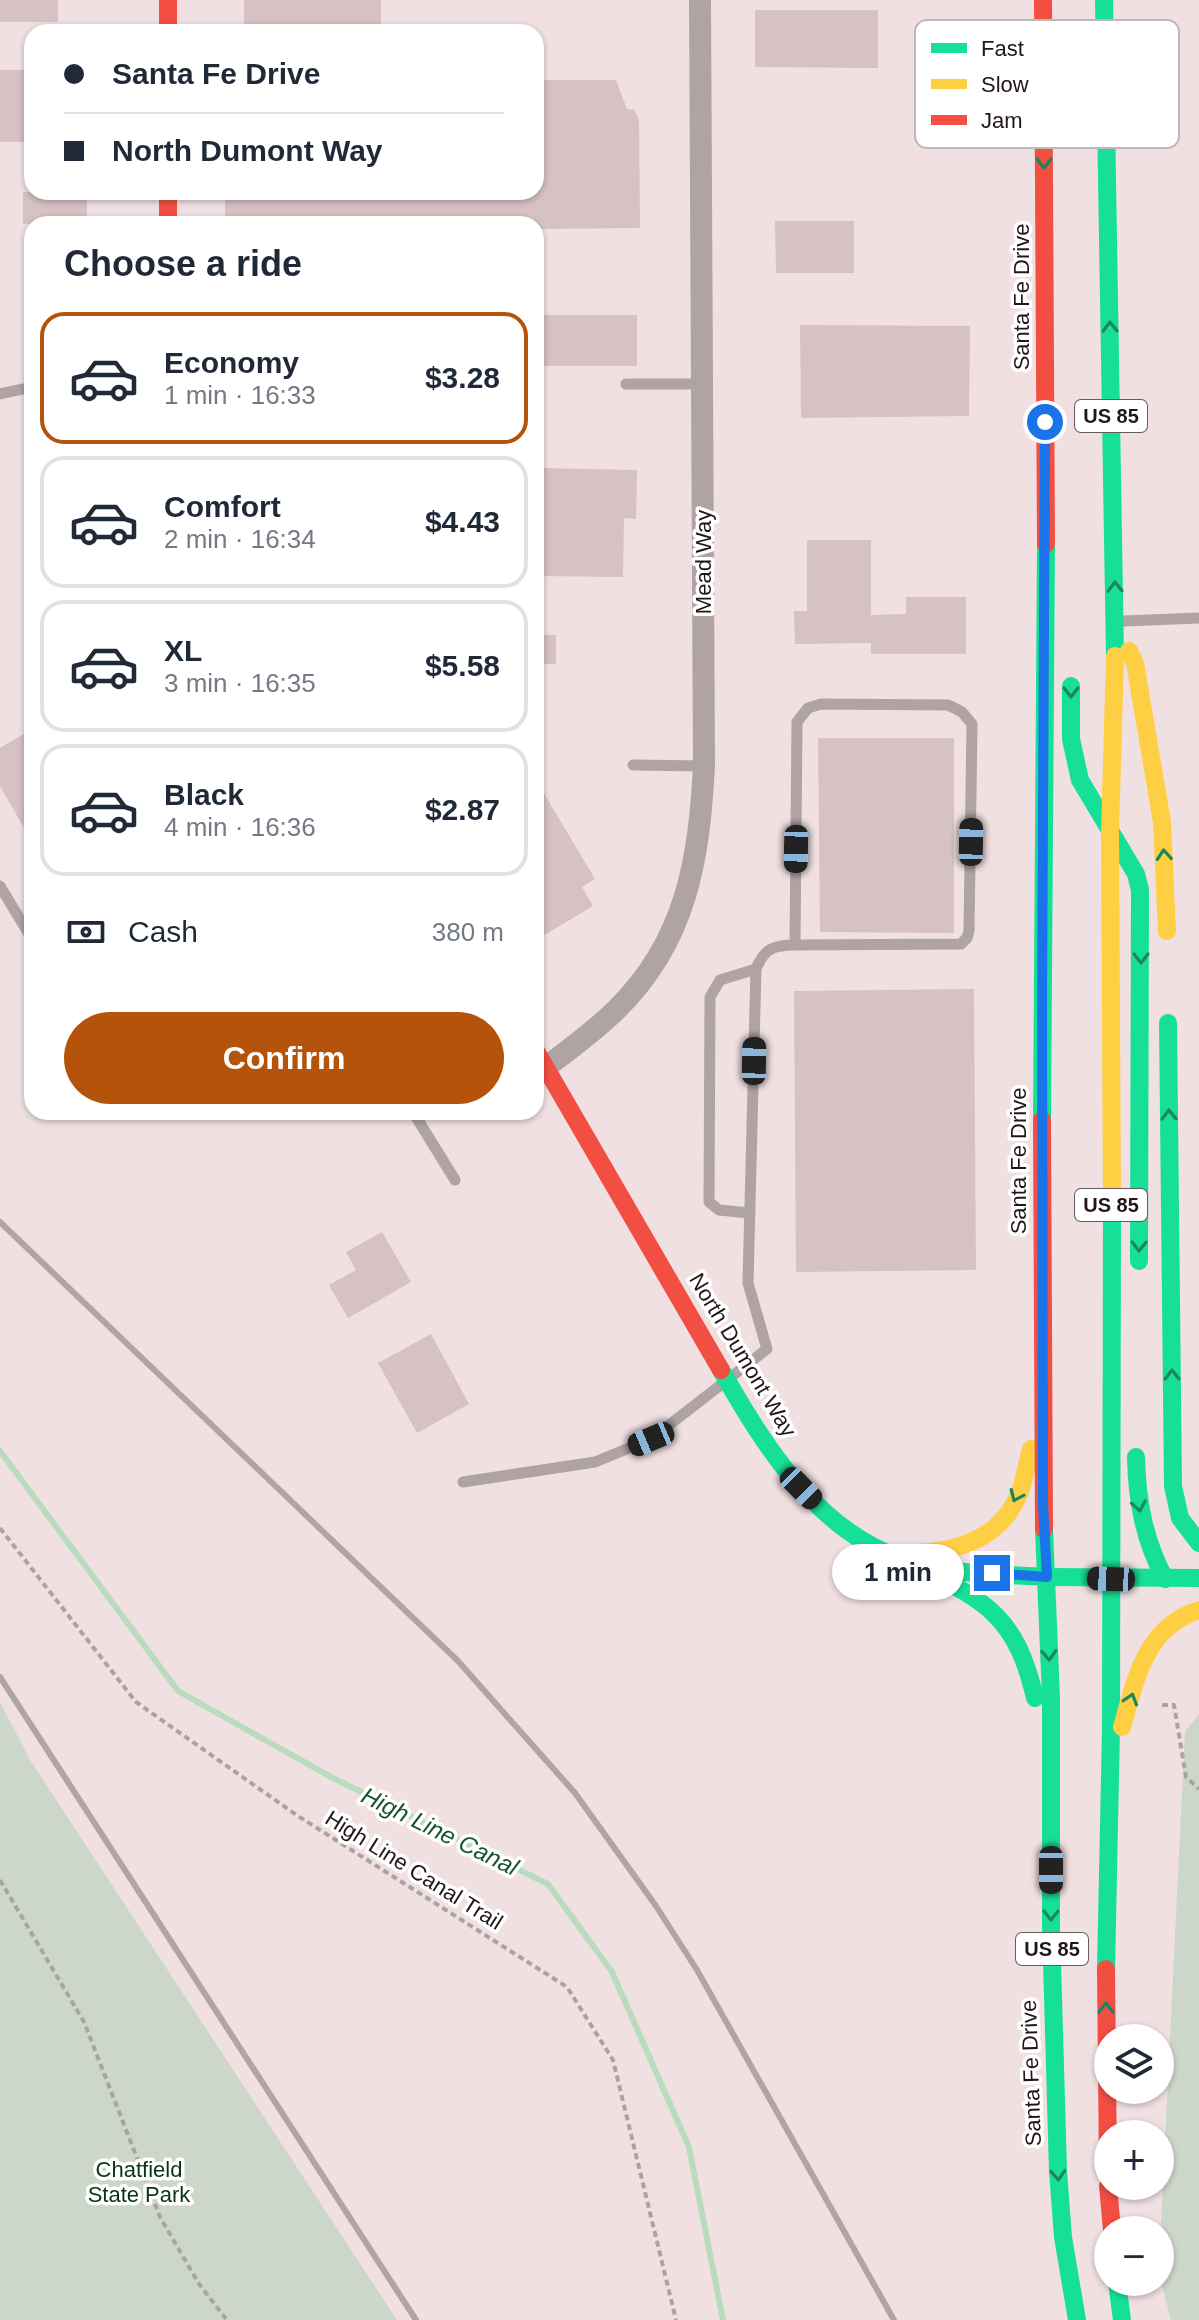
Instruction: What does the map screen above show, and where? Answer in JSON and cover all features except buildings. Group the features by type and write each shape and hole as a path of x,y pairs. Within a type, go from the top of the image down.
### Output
{"main road":[{"path":"168,0 168,24"},
{"name":"Santa Fe Drive","path":"1043,0 1043,20"},
{"path":"1050,0 1054,20"},
{"name":"US 85","path":"1104,0 1104,20"},
{"name":"Santa Fe Drive","path":"1044,148 1046,562 1042,991 1043,1504 1052,1786 1051,1927 1058,2171 1063,2237 1077,2320"},
{"name":"US 85","path":"1107,148 1116,622 1110,832 1111,1579 1106,1930 1108,2120"},
{"path":"1116,622 1135,663 1162,822 1167,948"},
{"path":"1071,675 1071,739 1080,780 1136,874 1140,890 1139,1278"},
{"path":"1168,1008 1173,1486 1175,1506 1181,1521 1199,1543"},
{"name":"North Dumont Way","path":"544,1064 754,1426 801,1488 832,1519 860,1540 886,1553 910,1563 946,1570 1047,1577 1199,1578"},
{"path":"886,1553 920,1555 957,1550 995,1530 1020,1493 1044,1394"},
{"path":"1136,1437 1138,1510 1156,1564 1165,1579"},
{"path":"910,1563 975,1597 1002,1618 1015,1636 1032,1679 1052,1786"},
{"path":"1110,1774 1136,1685 1153,1642 1173,1620 1199,1610"},
{"path":"1119,2296 1122,2320"}],"street":[{"name":"Mead Way","path":"544,1057 617,1009 638,986 669,939 680,915 698,847 704,766 700,0"}],"lane":[{"path":"626,384 702,384"},
{"path":"0,394 24,389"},
{"path":"1116,622 1199,618"},
{"path":"463,1482 595,1462 651,1439 767,1349 748,1283 756,969 762,954 779,945 795,945 961,944 967,938 970,916 972,724 962,712 948,705 821,704 808,708 797,722 795,945"},
{"path":"633,765 704,766"},
{"path":"0,886 24,926"},
{"path":"750,1213 719,1210 709,1202 710,997 720,980 756,969"},
{"path":"418,1120 455,1180"}],"path":[{"name":"High Line Canal Trail","path":"0,1528 136,1702 298,1816 567,1987 613,2060 676,2320"},
{"path":"1162,1705 1174,1705 1186,1777 1199,1789"},
{"path":"0,1880 84,2022 160,2217 199,2284 227,2320"}],"green space":[{"name":"Chatfield State Park","path":"0,1702 30,1760 397,2320 0,2320"},
{"path":"1199,1714 1199,2320 1171,2320 1165,2296 1174,2296 1174,2216 1161,2216 1162,2200 1174,2200 1174,2120 1166,2120 1167,2104 1174,2104 1174,2024 1171,2024 1185,1732"}],"waterway":[{"name":"High Line Canal","path":"0,1451 178,1691 331,1777 548,1884 612,1972 689,2147 723,2320"}],"railway":[{"path":"0,1222 458,1661 575,1793 656,1906 697,1970 894,2320"},
{"path":"0,1677 416,2320"}],"traffic: fast":[{"path":"1104,0 1104,20"},
{"path":"1106,148 1115,656"},
{"path":"1042,1120 1046,544"},
{"path":"1071,686 1071,739 1080,780 1136,874 1140,890 1139,1261"},
{"path":"1168,1023 1173,1486 1180,1518 1199,1543"},
{"path":"1106,1969 1111,1729 1112,1204"},
{"path":"721,1370 755,1427 795,1482 843,1528 871,1546 902,1559 937,1568 1047,1577"},
{"path":"1136,1457 1143,1520 1165,1579"},
{"path":"1044,1529 1051,1698 1051,1927 1058,2171 1063,2237 1077,2320"},
{"path":"910,1563 958,1588 993,1612 1017,1646 1035,1698"},
{"path":"1047,1577 1199,1578"},
{"path":"1119,2296 1122,2320"}],"traffic: slow":[{"path":"1129,651 1135,663 1162,822 1167,931"},
{"path":"1112,1204 1110,832 1115,656"},
{"path":"895,1554 933,1552 969,1543 985,1535 1011,1510 1020,1492 1031,1449"},
{"path":"1122,1727 1138,1673 1155,1642 1181,1618 1199,1610"}],"traffic: jam":[{"path":"168,0 168,24"},
{"path":"1043,0 1043,20"},
{"path":"1044,148 1046,544"},
{"path":"168,200 168,216"},
{"path":"544,1065 721,1370"},
{"path":"1042,1120 1044,1529"},
{"path":"1106,1969 1108,2120"},
{"path":"1109,2200 1111,2216"}],"route":[{"path":"992,1573 1047,1577 1043,1504 1042,1037 1045,422"}]}
